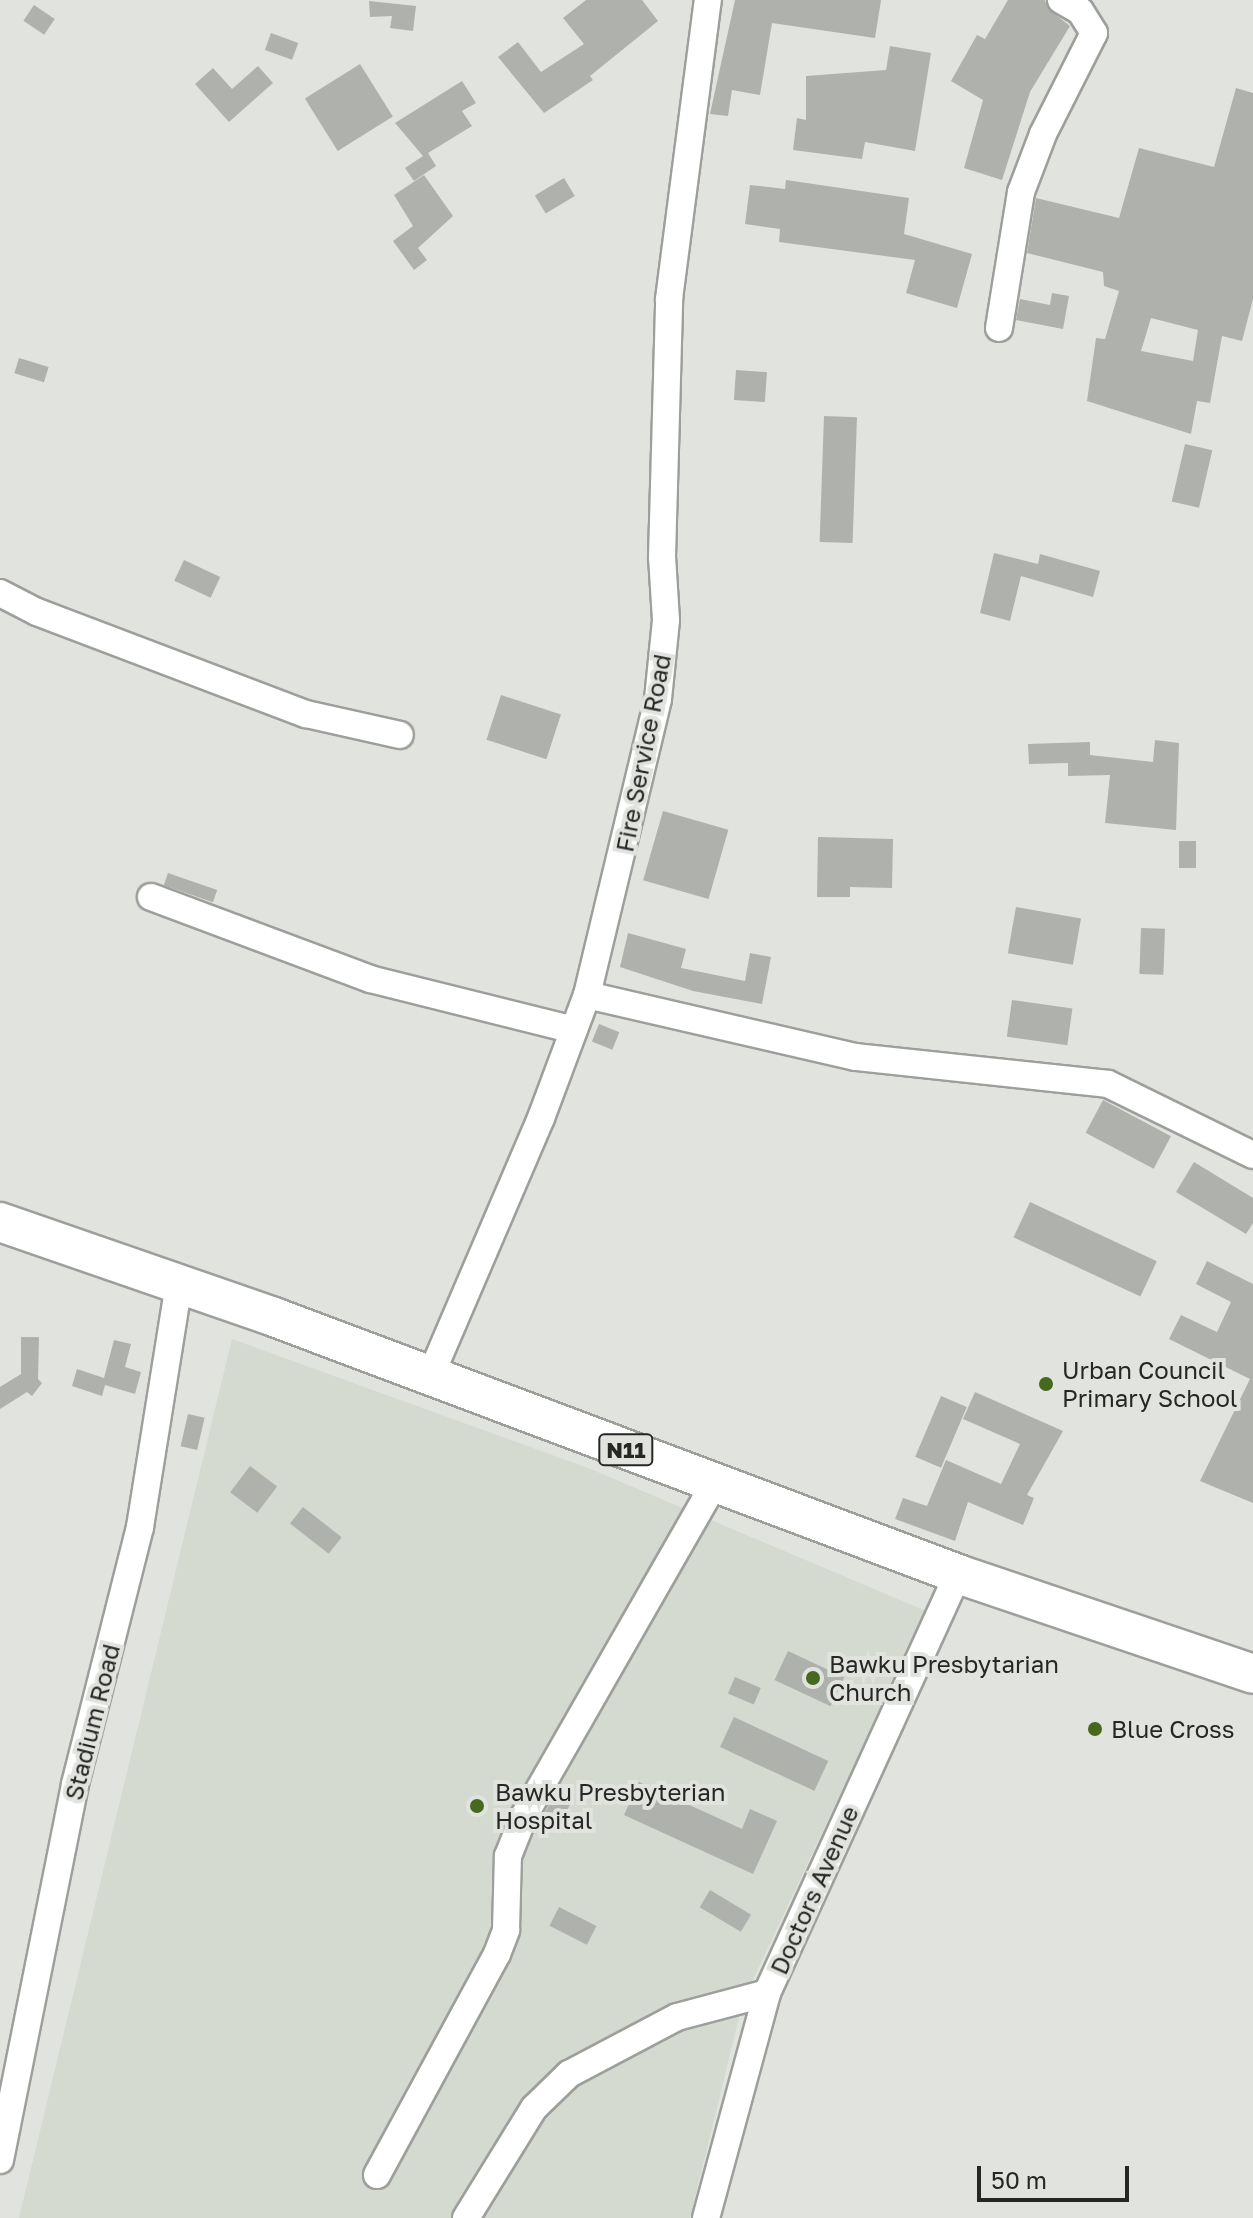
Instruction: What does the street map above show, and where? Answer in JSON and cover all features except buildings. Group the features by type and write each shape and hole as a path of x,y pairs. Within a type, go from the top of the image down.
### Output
{"highway":[{"name":"N11","path":"0,1222 179,1284 958,1574 1253,1674"}],"street":[{"name":"Fire Service Road","path":"430,1377 587,995 615,895 664,659 669,299 708,0"},
{"path":"999,328 1021,192 1043,134 1094,33 1080,11 1061,0"},
{"path":"0,593 306,714 400,735"},
{"path":"151,897 370,979 574,1030"},
{"path":"587,995 856,1057 1108,1084 1253,1155"},
{"name":"Stadium Road","path":"0,2160 75,1784 140,1527 179,1284"},
{"path":"377,2175 497,1954 506,1930 508,1856 524,1816 715,1483"},
{"name":"Doctors Avenue","path":"706,2218 767,1993 958,1574"},
{"path":"466,2218 534,2108 569,2074 677,2017 767,1993"}],"shaded area":[{"name":"Bawku Presbyterian Hospital","path":"232,1339 588,1468 926,1611 743,2001 690,2218 19,2218"}],"place":[{"name":"Urban Council Primary School","path":"1046,1384"},
{"name":"Bawku Presbytarian Church","path":"813,1678"},
{"name":"Blue Cross","path":"1095,1729"},
{"name":"Bawku Presbyterian Hospital","path":"477,1806"}]}
